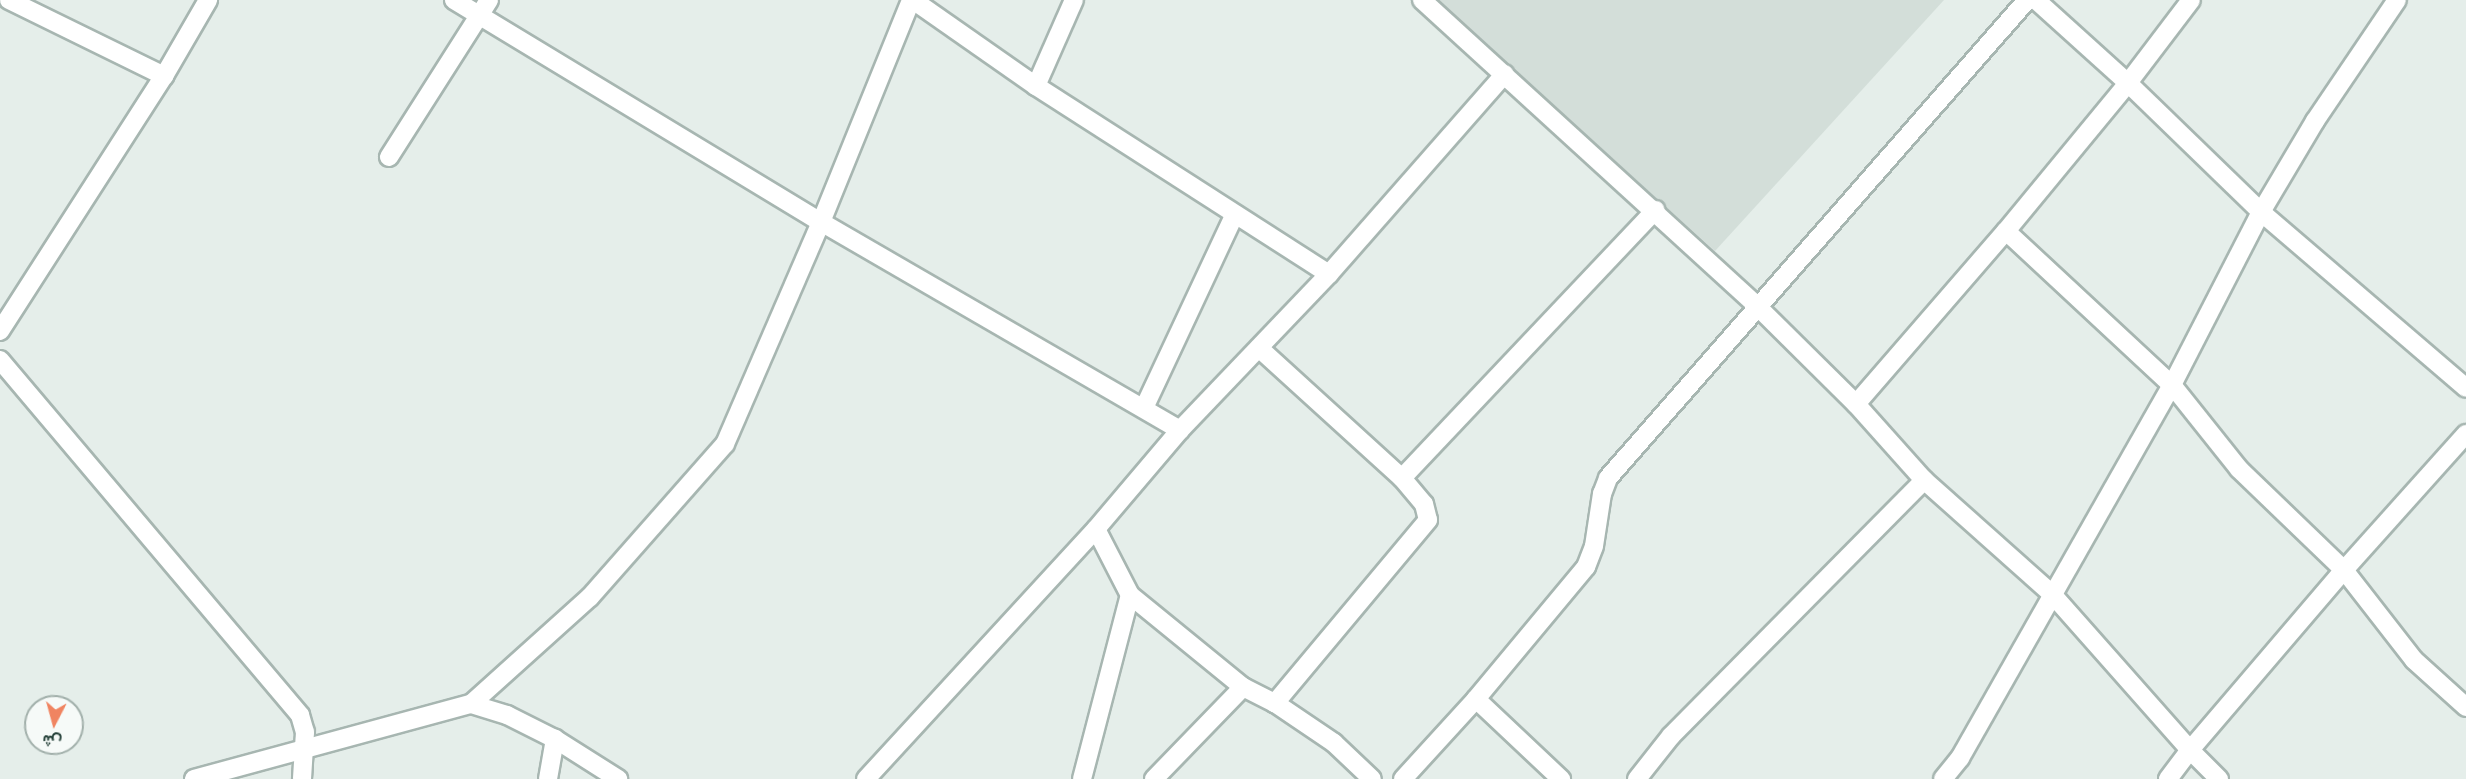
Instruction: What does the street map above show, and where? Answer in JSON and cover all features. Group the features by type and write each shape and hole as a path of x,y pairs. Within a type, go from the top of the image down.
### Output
{"street":[{"path":"9,0 164,76"},
{"path":"0,331 164,76 208,0"},
{"path":"454,0 484,8 821,222 1180,430"},
{"path":"194,779 471,704 590,597 724,444 821,222 912,0 1036,86 1329,274"},
{"path":"1036,86 1074,0"},
{"path":"1422,0 1655,210 1759,308 1856,404 1924,480 2052,594 2218,779"},
{"path":"1403,779 1476,699 1586,567 1594,546 1602,494 1608,478 2028,0"},
{"path":"2036,0 2128,83 2260,212 2466,388"},
{"path":"1856,404 2006,231 2128,83 2191,0"},
{"path":"1943,779 1960,758 2172,385 2260,212 2315,121 2397,0"},
{"path":"389,157 484,8"},
{"path":"866,779 1096,529 1180,430 1329,274 1505,74"},
{"path":"1402,478 1655,210"},
{"path":"1144,408 1235,214"},
{"path":"2006,231 2172,385 2239,469 2344,570 2414,660 2466,706"},
{"path":"1258,348 1402,478 1424,504 1428,520 1275,703"},
{"path":"0,360 300,715 305,732 302,779"},
{"path":"2168,779 2190,750 2344,570 2466,434"},
{"path":"1637,779 1671,736 1924,480"},
{"path":"1096,529 1130,595 1243,687 1275,703 1334,743 1372,779"},
{"path":"1082,779 1130,595"},
{"path":"1154,779 1243,687"},
{"path":"1476,699 1561,779"},
{"path":"471,704 507,715 555,739 618,779"},
{"path":"548,779 555,739"}],"shaded area":[{"path":"1436,0 1944,0 1715,251"}]}
